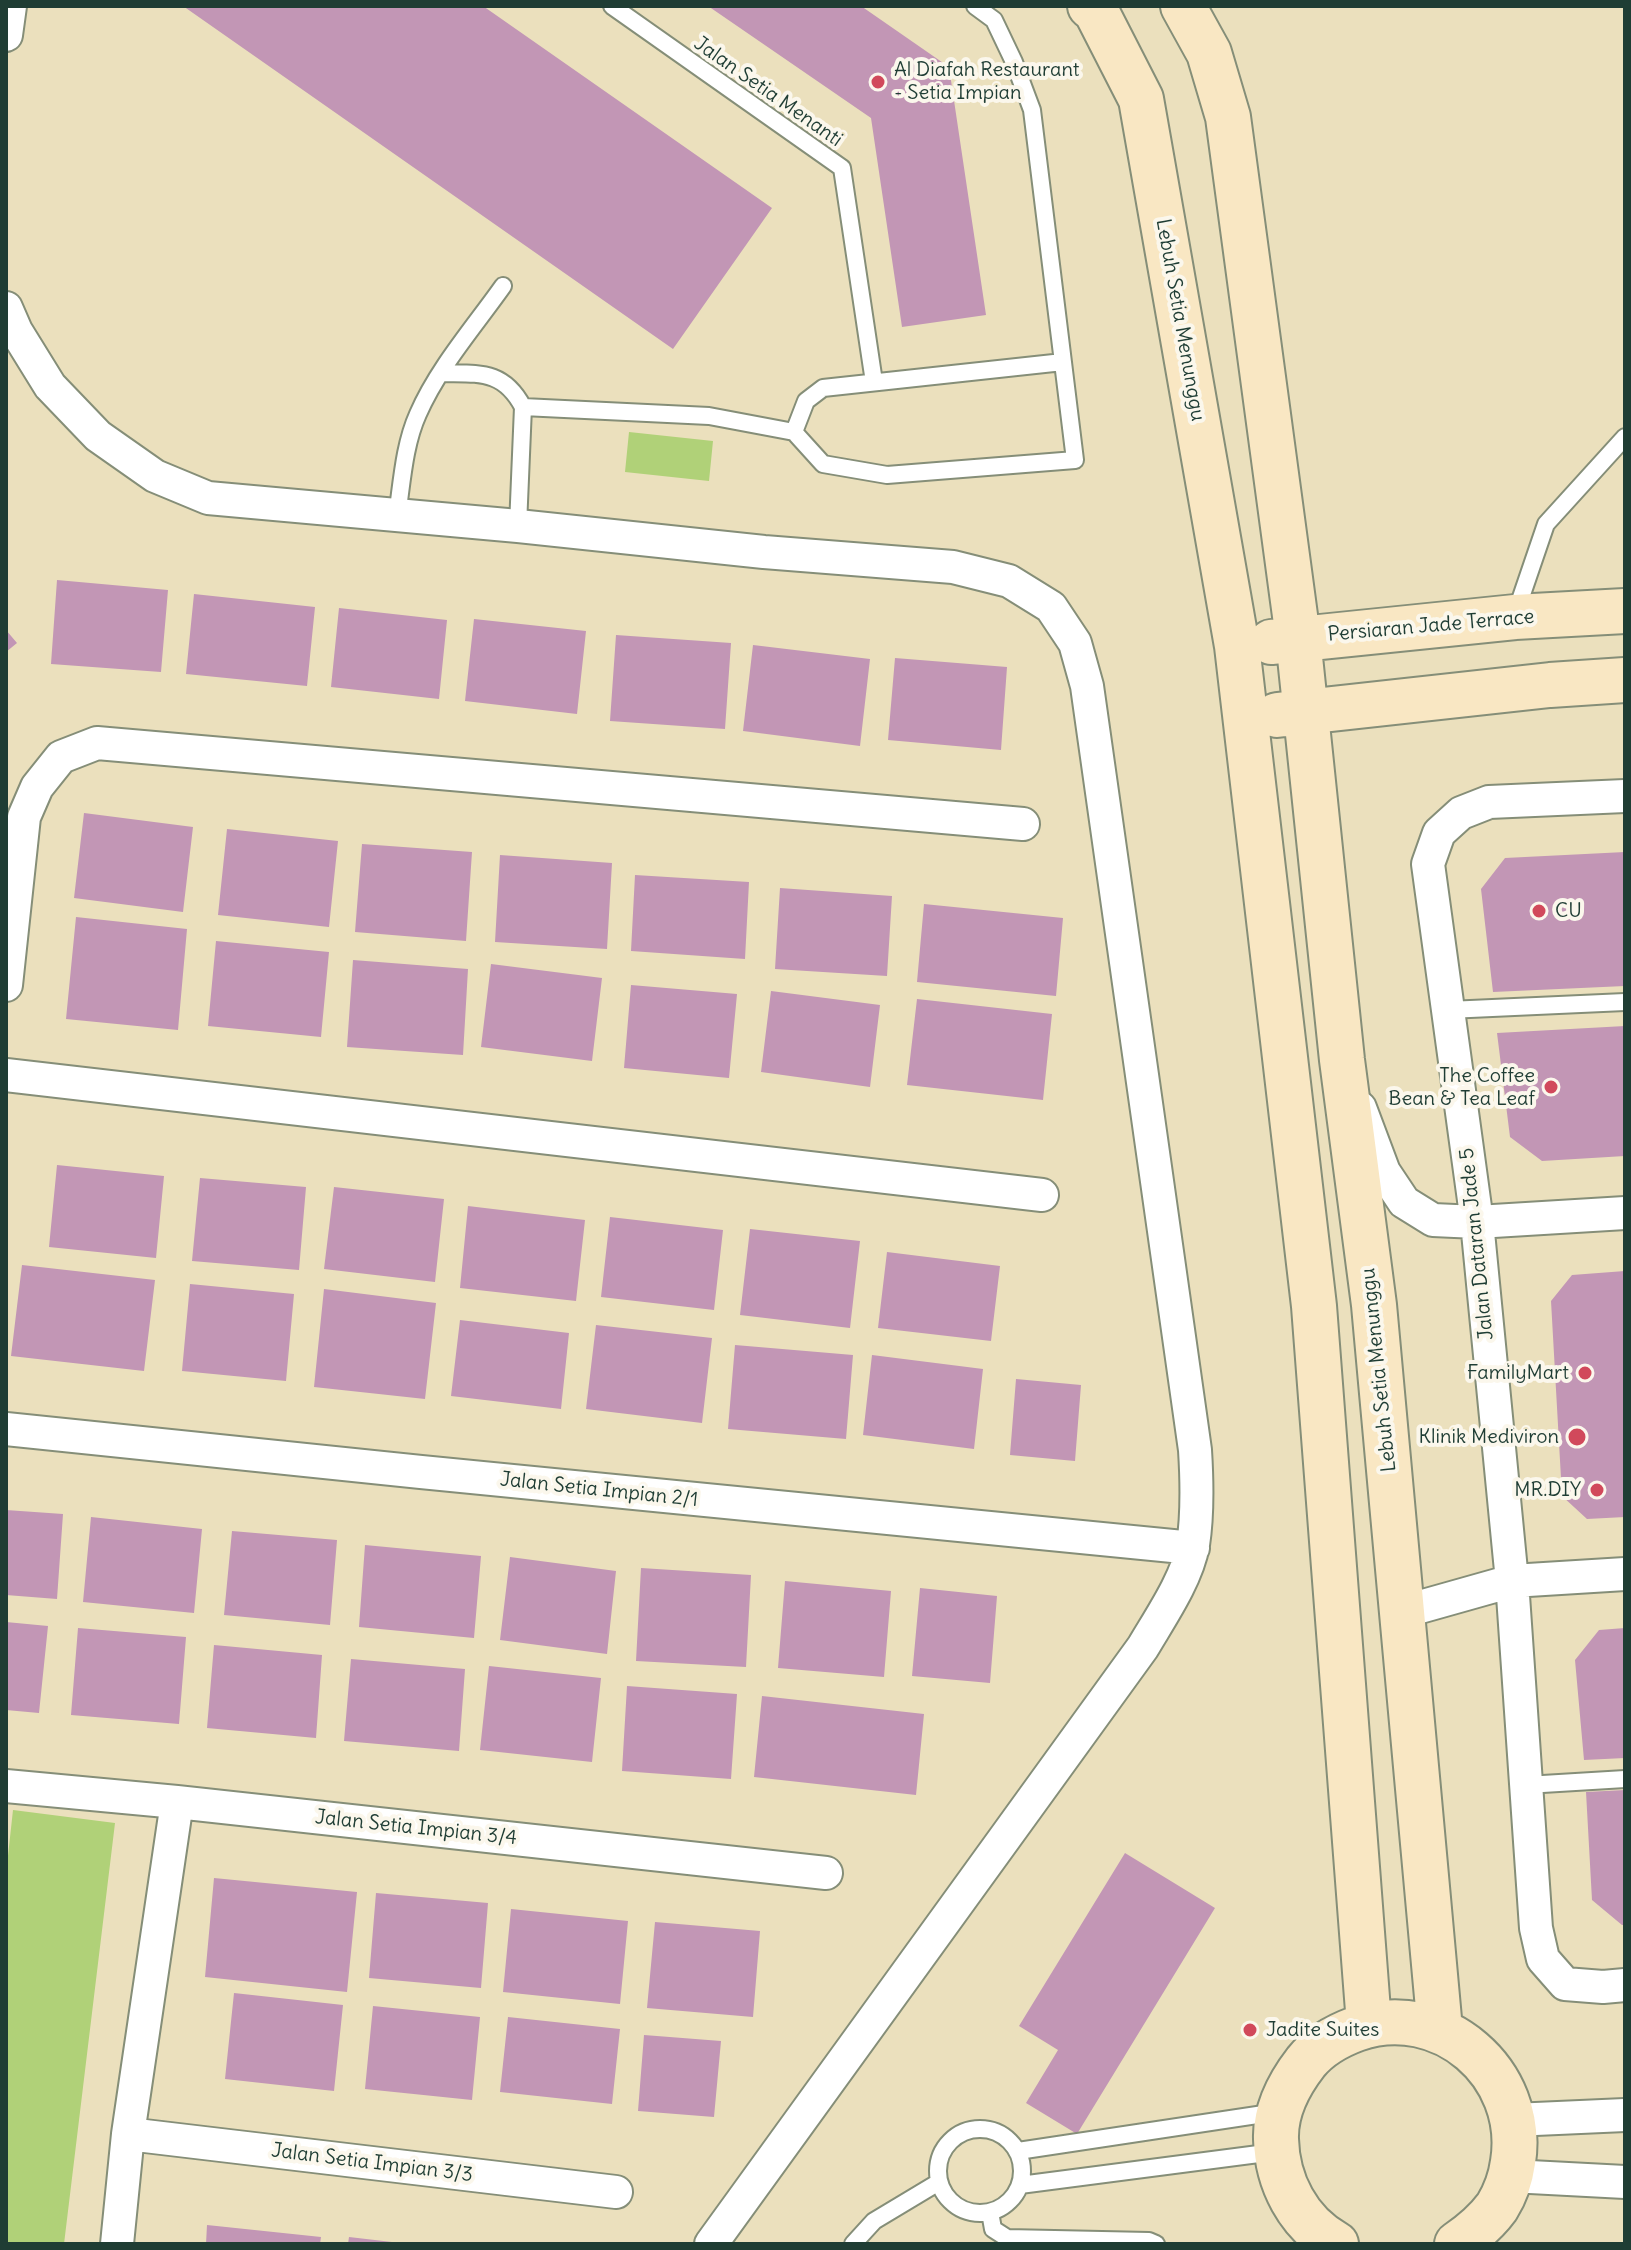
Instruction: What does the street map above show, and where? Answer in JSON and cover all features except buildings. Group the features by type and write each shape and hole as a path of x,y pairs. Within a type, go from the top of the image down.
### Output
{"street":[{"path":"6,35 10,6"},
{"name":"Lebuh Setia Menunggu","path":"1090,6 1096,11 1141,99 1237,646 1246,719"},
{"path":"1183,6 1209,53 1228,117 1298,638"},
{"path":"6,308 16,331 50,386 98,436 155,476 208,498 764,552 953,567 1009,581 1051,607 1075,643 1087,686 1195,1450 1198,1497 1193,1548 1174,1594 1143,1647 711,2244"},
{"name":"Persiaran Jade Terrace","path":"1237,646 1515,617 1625,611"},
{"name":"Lebuh Setia Menunggu","path":"1298,638 1342,1060 1374,1305 1440,2030"},
{"path":"1369,2024 1314,1306 1246,719 1550,685 1625,680"},
{"path":"6,985 24,817 37,787 61,757 97,743 1023,824"},
{"name":"Jalan Dataran Jade 5","path":"1625,796 1489,802 1461,813 1439,833 1428,864 1477,1222 1512,1581 1536,1928 1543,1959 1565,1984 1625,1985"},
{"path":"1342,1060 1384,1172 1404,1202 1433,1220 1477,1222 1625,1213"},
{"path":"6,1075 1042,1195"},
{"name":"Jalan Setia Impian 2/1","path":"6,1429 1193,1548"},
{"path":"1402,1612 1512,1581 1625,1574"},
{"name":"Jalan Setia Impian 3/4","path":"6,1786 826,1873"},
{"path":"117,2244 128,2134 177,1802"},
{"path":"1336,2244 1300,2214 1284,2184 1278,2131 1291,2081 1311,2055 1338,2035 1369,2024 1405,2022 1440,2030 1474,2051 1500,2082 1513,2120 1515,2148 1511,2176 1498,2205 1478,2229 1457,2244"},
{"path":"1513,2120 1625,2115"},
{"name":"Jalan Setia Impian 3/3","path":"128,2134 616,2192"},
{"path":"1511,2176 1625,2182"}],"lane":[{"name":"Jalan Setia Menanti","path":"612,6 842,168 874,382"},
{"path":"523,407 709,416 794,432 823,464 887,475 1075,460 1032,110 994,20 975,6"},
{"path":"397,516 404,464 417,415 441,373 503,286"},
{"path":"794,432 806,401 823,388 1063,362"},
{"path":"441,373 489,375 515,391 523,407 518,526"},
{"path":"1515,617 1546,524 1625,437"},
{"path":"1448,1010 1625,1002"},
{"path":"1526,1785 1625,1779"},
{"path":"985,2128 1009,2140 1018,2151 1023,2168 1020,2185 1009,2202 990,2212 977,2213 953,2204 939,2182 937,2168 940,2155 958,2134 971,2129 985,2128"},
{"path":"1018,2151 1278,2131"},
{"path":"1020,2185 1278,2131"},
{"path":"853,2244 874,2221 939,2182"},
{"path":"990,2212 993,2229 1007,2238 1149,2241 1156,2244"}],"green space":[{"path":"629,432 713,441 709,481 625,472"},
{"path":"13,1810 115,1823 64,2244 6,2244 6,1874"}],"place":[{"name":"Al Diafah Restaurant - Setia Impian","path":"878,82"},
{"name":"CU","path":"1539,911"},
{"name":"The Coffee Bean & Tea Leaf","path":"1551,1087"},
{"name":"FamilyMart","path":"1585,1373"},
{"name":"Klinik Mediviron","path":"1577,1437"},
{"name":"MR.DIY","path":"1597,1490"},
{"name":"Jadite Suites","path":"1250,2030"}]}
